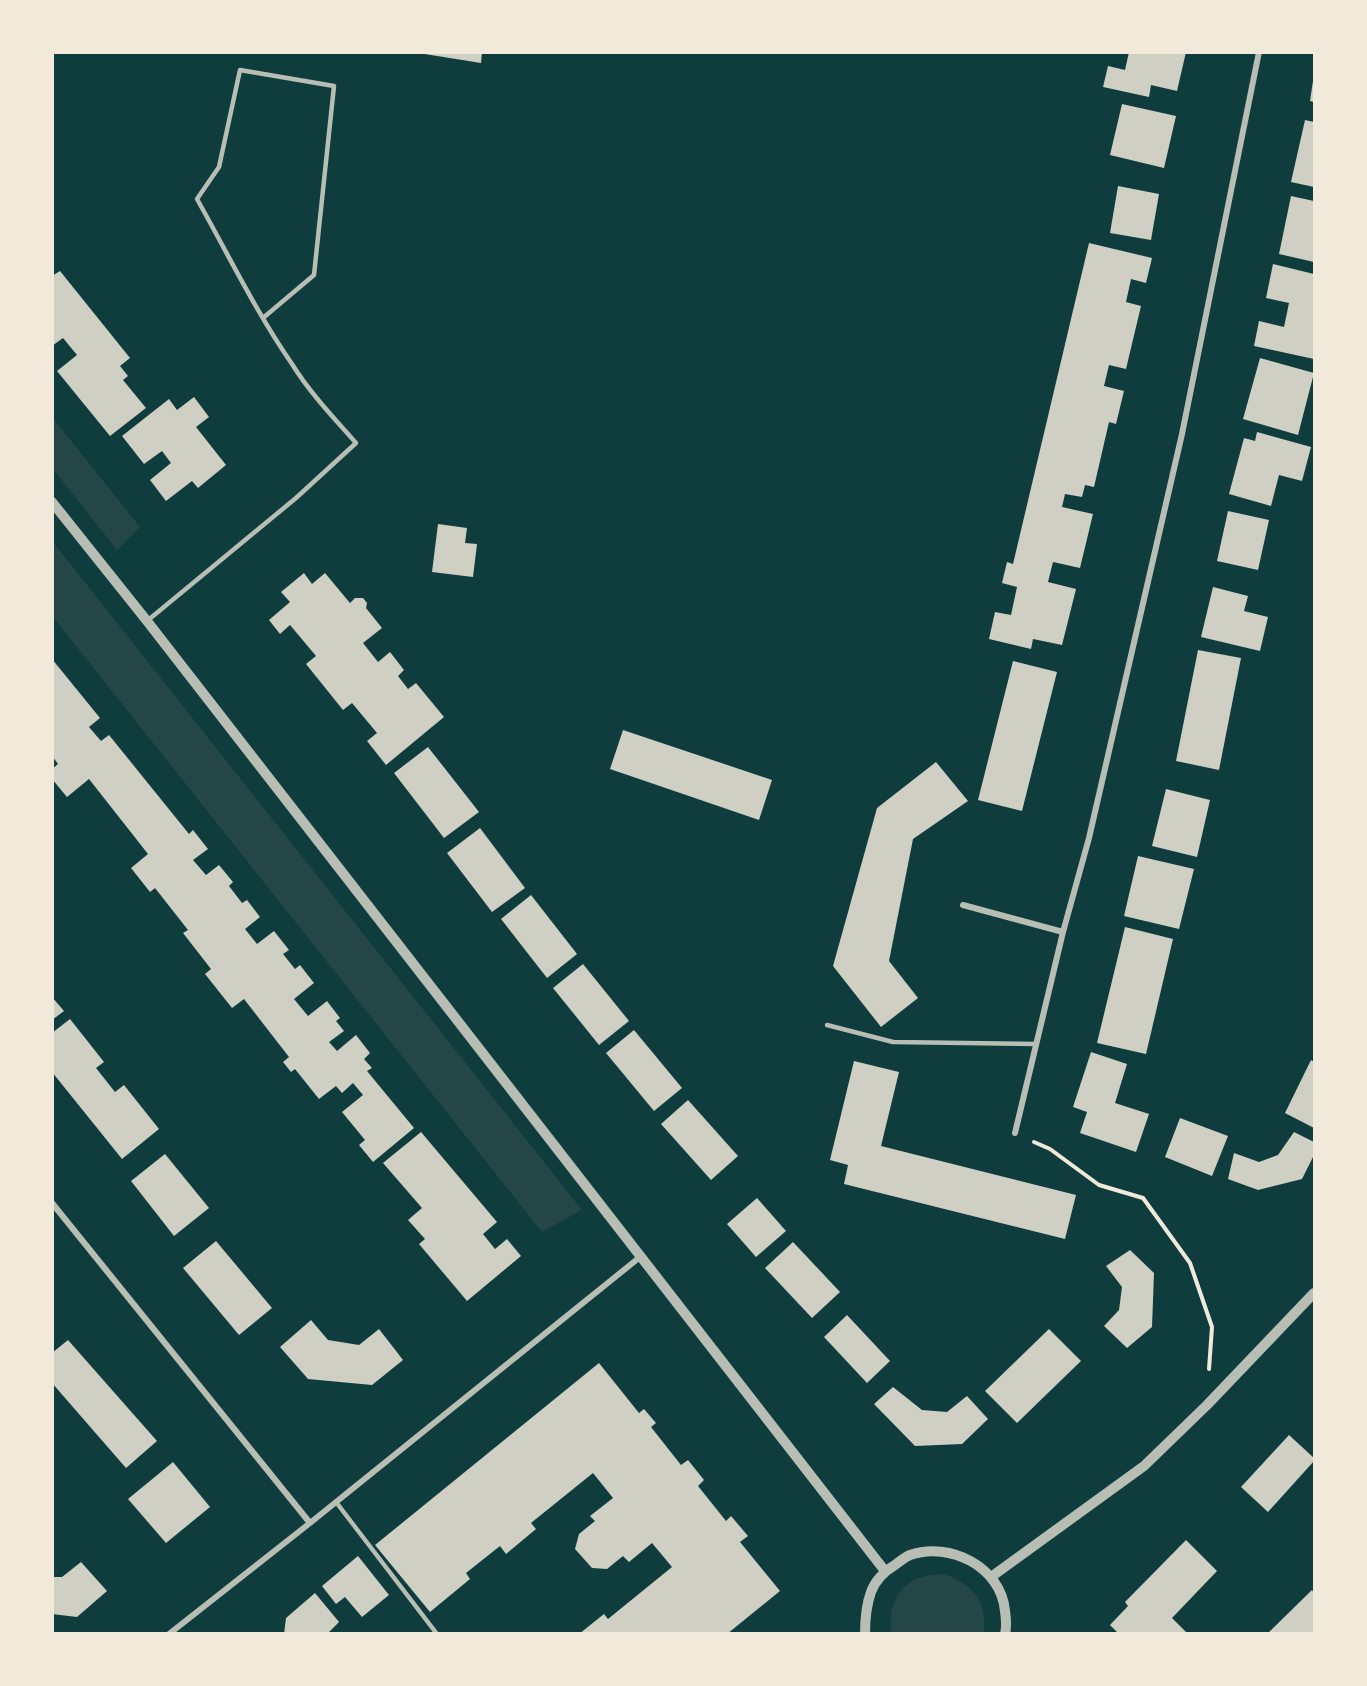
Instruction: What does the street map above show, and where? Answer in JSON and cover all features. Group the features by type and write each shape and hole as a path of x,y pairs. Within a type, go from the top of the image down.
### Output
{"street":[{"path":"1015,1133 1063,932 1089,838 1182,434 1259,52"},
{"path":"52,502 885,1571"},
{"path":"963,906 1063,932"},
{"path":"52,1203 310,1523"},
{"path":"169,1634 336,1503 640,1257"},
{"path":"991,1577 1144,1466 1207,1405 1314,1293"},
{"path":"865,1634 865,1611 872,1590 885,1571 910,1555 939,1550 968,1558 991,1577 1004,1601 1005,1634"}],"lane":[{"path":"147,621 296,498 356,444 293,367 263,318 197,199 219,167 240,70 334,86 314,276 263,318"},
{"path":"827,1025 893,1042 1036,1044"},
{"path":"336,1503 437,1634"}],"path":[{"path":"1015,1133 1050,1149 1099,1185 1143,1198 1190,1263 1212,1327 1207,1405"}],"shaded area":[{"path":"52,417 140,527 117,550 53,469"},
{"path":"53,542 582,1210 542,1232 53,617"},
{"path":"945,1574 964,1584 977,1596 983,1612 984,1633 891,1633 893,1605 902,1590 916,1579 928,1575"}],"building":[{"path":"412,52 482,52 481,63"},
{"path":"1129,52 1186,52 1177,91 1151,85 1149,97 1103,87 1108,66 1125,70"},
{"path":"1314,81 1314,102 1310,101"},
{"path":"1122,104 1176,116 1164,168 1110,155"},
{"path":"1305,120 1314,122 1314,187 1291,182"},
{"path":"1118,186 1159,194 1151,240 1110,233"},
{"path":"1291,196 1314,201 1314,262 1279,254"},
{"path":"1089,243 1152,258 1146,283 1131,279 1126,302 1141,306 1126,369 1109,365 1104,386 1124,391 1116,424 1109,422 1094,487 1085,485 1082,497 1065,494 1062,507 1093,514 1080,568 1053,562 1048,582 1076,589 1062,645 1033,639 1031,649 989,639 995,612 1011,615 1017,587 1002,583 1007,562 1013,564"},
{"path":"1273,264 1314,274 1314,359 1254,346 1259,321 1284,327 1289,303 1266,298"},
{"path":"60,271 130,358 120,366 128,376 123,380 146,408 110,436 57,371 77,355 63,338 52,346 52,276"},
{"path":"1260,358 1314,373 1298,435 1243,419"},
{"path":"194,397 209,417 196,427 226,465 198,488 192,481 166,501 150,480 171,463 162,451 144,464 122,436 169,399 177,410"},
{"path":"1257,432 1311,447 1302,481 1279,475 1271,506 1229,494 1244,438 1255,441"},
{"path":"1228,511 1269,520 1258,570 1217,561"},
{"path":"438,524 467,528 465,543 477,544 473,577 432,572"},
{"path":"304,573 312,584 325,573 350,603 355,598 363,598 367,603 366,608 382,628 363,643 378,662 390,652 404,670 398,676 408,689 416,683 444,717 386,765 367,741 377,733 352,703 343,710 306,664 316,656 290,625 280,634 269,620 290,602 281,592"},
{"path":"1213,587 1248,596 1244,611 1268,617 1260,651 1201,637"},
{"path":"1198,650 1241,658 1219,770 1176,761"},
{"path":"52,659 100,718 89,727 101,741 109,735 189,834 193,830 208,849 193,860 206,875 219,865 233,882 229,886 242,903 247,900 260,917 245,929 257,944 274,931 289,950 283,954 295,969 300,965 314,983 294,999 308,1016 327,1001 340,1018 336,1021 344,1031 329,1042 337,1051 356,1035 370,1053 364,1059 372,1068 367,1071 414,1128 373,1162 359,1145 365,1140 342,1112 363,1095 353,1083 342,1093 336,1086 319,1099 295,1069 291,1072 283,1062 289,1057 244,999 232,1008 205,974 211,969 183,933 188,930 155,888 150,892 131,868 148,854 89,779 67,797 52,779 52,769 58,764 52,756"},
{"path":"1013,661 1057,672 1022,811 978,800"},
{"path":"623,730 772,780 759,820 610,769"},
{"path":"428,747 479,812 444,838 394,773"},
{"path":"936,762 968,801 913,839 889,961 918,998 881,1027 833,966 877,808"},
{"path":"1166,789 1210,800 1197,857 1152,846"},
{"path":"480,828 525,888 492,912 447,853"},
{"path":"1138,856 1194,869 1179,929 1124,916"},
{"path":"531,895 577,954 547,978 501,919"},
{"path":"1125,927 1173,939 1146,1054 1097,1043"},
{"path":"583,964 629,1021 599,1045 553,988"},
{"path":"52,997 64,1011 52,1020"},
{"path":"70,1019 104,1062 96,1068 115,1092 124,1085 159,1129 122,1159 52,1072 52,1033"},
{"path":"634,1030 682,1088 654,1111 606,1053"},
{"path":"1091,1052 1127,1064 1115,1103 1149,1114 1136,1152 1080,1133 1087,1112 1073,1107"},
{"path":"1311,1060 1314,1062 1314,1128 1285,1113"},
{"path":"854,1061 899,1072 881,1146 1076,1195 1065,1239 844,1184 848,1165 830,1160"},
{"path":"688,1100 738,1156 711,1180 661,1124"},
{"path":"1180,1118 1228,1136 1212,1176 1165,1157"},
{"path":"421,1132 497,1222 483,1234 495,1249 507,1239 521,1256 467,1301 419,1244 425,1239 408,1220 422,1208 383,1163"},
{"path":"1294,1132 1314,1142 1314,1155 1302,1179 1258,1190 1228,1179 1234,1153 1259,1162 1278,1155"},
{"path":"165,1154 209,1208 174,1236 131,1181"},
{"path":"757,1198 786,1231 756,1257 727,1224"},
{"path":"216,1241 272,1308 239,1335 183,1268"},
{"path":"793,1242 840,1292 812,1318 765,1268"},
{"path":"1130,1250 1154,1273 1152,1327 1127,1348 1104,1326 1119,1310 1122,1287 1106,1266"},
{"path":"847,1315 890,1361 867,1383 824,1337"},
{"path":"311,1320 328,1340 359,1345 379,1329 403,1360 372,1385 308,1379 280,1347"},
{"path":"1049,1329 1081,1361 1017,1423 985,1391"},
{"path":"68,1340 157,1441 126,1468 52,1383 52,1353"},
{"path":"599,1363 639,1413 644,1409 656,1423 651,1427 681,1465 688,1460 704,1480 698,1486 726,1521 731,1516 748,1536 740,1542 780,1591 727,1634 579,1634 604,1614 608,1619 672,1567 652,1543 629,1562 623,1556 607,1569 592,1568 575,1549 579,1534 595,1521 590,1516 613,1498 593,1473 531,1523 536,1529 506,1554 500,1546 466,1573 470,1579 430,1612 375,1545"},
{"path":"893,1387 922,1410 947,1412 967,1396 988,1419 962,1444 915,1446 874,1404"},
{"path":"1289,1435 1314,1458 1314,1461 1268,1512 1241,1487"},
{"path":"173,1462 210,1507 166,1543 128,1499"},
{"path":"1186,1540 1217,1571 1172,1618 1188,1634 1119,1634 1110,1625 1128,1606 1125,1602"},
{"path":"358,1556 389,1595 362,1617 345,1597 336,1604 322,1586"},
{"path":"81,1562 107,1591 77,1617 52,1614 52,1577 62,1577"},
{"path":"1312,1590 1314,1593 1314,1634 1267,1634"},
{"path":"315,1593 339,1622 327,1634 284,1634 286,1618"}]}
